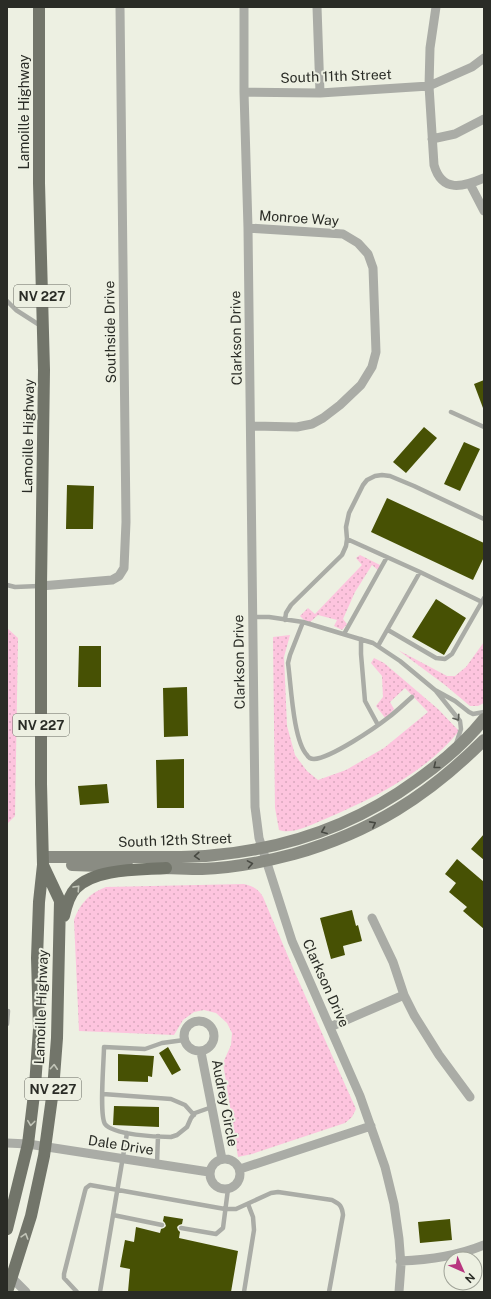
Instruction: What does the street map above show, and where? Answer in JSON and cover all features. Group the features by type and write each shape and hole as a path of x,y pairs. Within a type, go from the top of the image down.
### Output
{"main road":[{"name":"Lamoille Highway","path":"7,1229 28,1144 35,1086 38,1029 38,926 43,861 41,769 41,586 44,370 39,183 39,7"},
{"name":"South 12th Street","path":"43,861 215,855 263,848 315,834 356,818 411,785 482,726"},
{"name":"South 12th Street","path":"43,861 202,869 267,860 297,853 334,842 364,829 390,815 445,776 484,740"},
{"name":"Lamoille Highway","path":"7,1292 9,1276 31,1216 45,1147 53,1090 57,1038 57,979 60,901 43,861"},
{"path":"57,979 63,920 69,899 76,888 85,881 97,876 166,868"}],"street":[{"name":"Southside Drive","path":"41,586 112,580 119,576 124,568 126,522 120,7"},
{"name":"Clarkson Drive","path":"244,7 244,92 251,426 255,808 259,836 292,941 360,1096 385,1167 394,1204 399,1239 399,1292"},
{"path":"317,7 320,93"},
{"path":"436,7 430,48 429,86 434,165 436,174 446,184 458,186 470,184 484,178"},
{"path":"429,86 472,67 484,58"},
{"name":"South 11th Street","path":"244,92 320,93 429,86"},
{"path":"432,139 455,134 484,118"},
{"path":"470,184 484,211"},
{"name":"Monroe Way","path":"248,228 343,234 358,243 368,254 373,268 376,345 372,368 361,385 340,405 323,418 312,424 297,427 251,426"},
{"path":"372,918 393,962 404,995 414,1015 439,1055 470,1098"},
{"path":"330,1027 404,995"},
{"name":"Audrey Circle","path":"204,1021 209,1023 215,1032 214,1043 201,1052 192,1050 184,1040 186,1029 193,1022 204,1021"},
{"name":"Audrey Circle","path":"201,1052 222,1159"},
{"path":"240,1169 370,1126"},
{"name":"Dale Drive","path":"7,1143 28,1144 122,1160 209,1172"},
{"path":"222,1159 235,1162 240,1169 237,1184 223,1190 214,1186 209,1172 214,1164 222,1159"},
{"path":"400,1261 450,1256 484,1245"},
{"path":"9,1276 26,1292"}],"lane":[{"path":"7,301 16,310 43,327"},
{"path":"450,412 484,427"},
{"path":"285,620 286,613 291,605 342,555 346,546 346,528 349,513 367,480 375,476 390,476 484,519"},
{"path":"347,539 483,600 452,654 445,659 436,658 388,630"},
{"path":"344,634 387,557"},
{"path":"378,646 420,572"},
{"path":"7,586 41,586"},
{"path":"252,616 303,622 361,639 378,646 400,661 435,690 455,701 473,714 484,712"},
{"path":"303,622 288,663 298,737 306,754 310,758 314,759 342,748 389,717 412,697"},
{"path":"361,639 360,654 365,702 378,725"},
{"path":"435,690 458,718 461,725 461,730 452,752"},
{"path":"7,1024 8,1012"},
{"path":"184,1040 162,1043 145,1049 104,1047 103,1118 105,1124 111,1129 127,1133 171,1137 187,1127 194,1115 212,1107"},
{"path":"103,1094 171,1099 185,1105 194,1115"},
{"path":"100,1292 127,1133"},
{"path":"156,1164 158,1136"},
{"path":"77,1292 64,1278 64,1274 86,1188 90,1185 225,1209 236,1209 271,1193 278,1192 332,1200 343,1208 343,1215 329,1292"},
{"path":"181,1228 216,1234 223,1228 228,1189"},
{"path":"244,1292 254,1230 253,1216 248,1204"},
{"path":"113,1215 162,1225"}],"shaded area":[{"path":"360,555 382,566 379,571 372,565 355,592 343,619 347,624 342,630 334,626 337,620 318,615 308,624 300,616 308,608 315,614 362,565 356,558"},
{"path":"7,628 18,638 15,816 7,824"},
{"path":"290,635 284,657 287,726 295,755 307,771 318,780 346,770 384,748 428,712 405,688 390,702 394,709 386,719 376,706 383,697 382,676 371,663 374,658 384,663 438,709 459,731 431,760 398,783 325,819 296,830 284,831 279,830 275,808 273,637"},
{"path":"484,642 484,703 478,706 470,706 445,685 398,650 447,676 455,676 466,667"},
{"path":"244,884 255,888 263,897 295,973 356,1109 352,1117 345,1123 252,1154 238,1157 223,1063 231,1045 232,1033 227,1023 216,1013 204,1010 194,1012 183,1020 174,1035 79,1031 74,920 76,914 86,899 100,889 106,887"}],"building":[{"path":"484,380 484,408 483,408 474,384"},
{"path":"424,427 437,438 406,473 393,462"},
{"path":"464,442 480,449 460,491 444,484"},
{"path":"67,485 94,486 93,529 66,529"},
{"path":"387,498 484,543 484,557 473,580 371,532"},
{"path":"436,599 466,618 444,655 412,637"},
{"path":"79,646 101,646 101,687 78,687"},
{"path":"187,687 188,736 164,737 163,688"},
{"path":"184,759 184,808 157,808 156,760"},
{"path":"107,784 109,803 80,805 78,786"},
{"path":"484,834 484,860 471,849"},
{"path":"457,859 484,882 484,929 463,911 467,907 449,892 456,883 445,874"},
{"path":"352,910 362,941 343,946 345,955 331,959 320,918"},
{"path":"168,1047 181,1070 172,1075 159,1053"},
{"path":"118,1054 154,1056 152,1077 148,1076 148,1082 118,1081"},
{"path":"114,1106 159,1107 159,1127 113,1125"},
{"path":"164,1216 183,1219 182,1224 177,1227 180,1232 179,1238 238,1251 231,1292 128,1292 130,1269 120,1267 125,1240 134,1242 136,1227 160,1233 161,1229 166,1226 163,1221"},
{"path":"450,1219 452,1240 420,1243 418,1222"}]}
